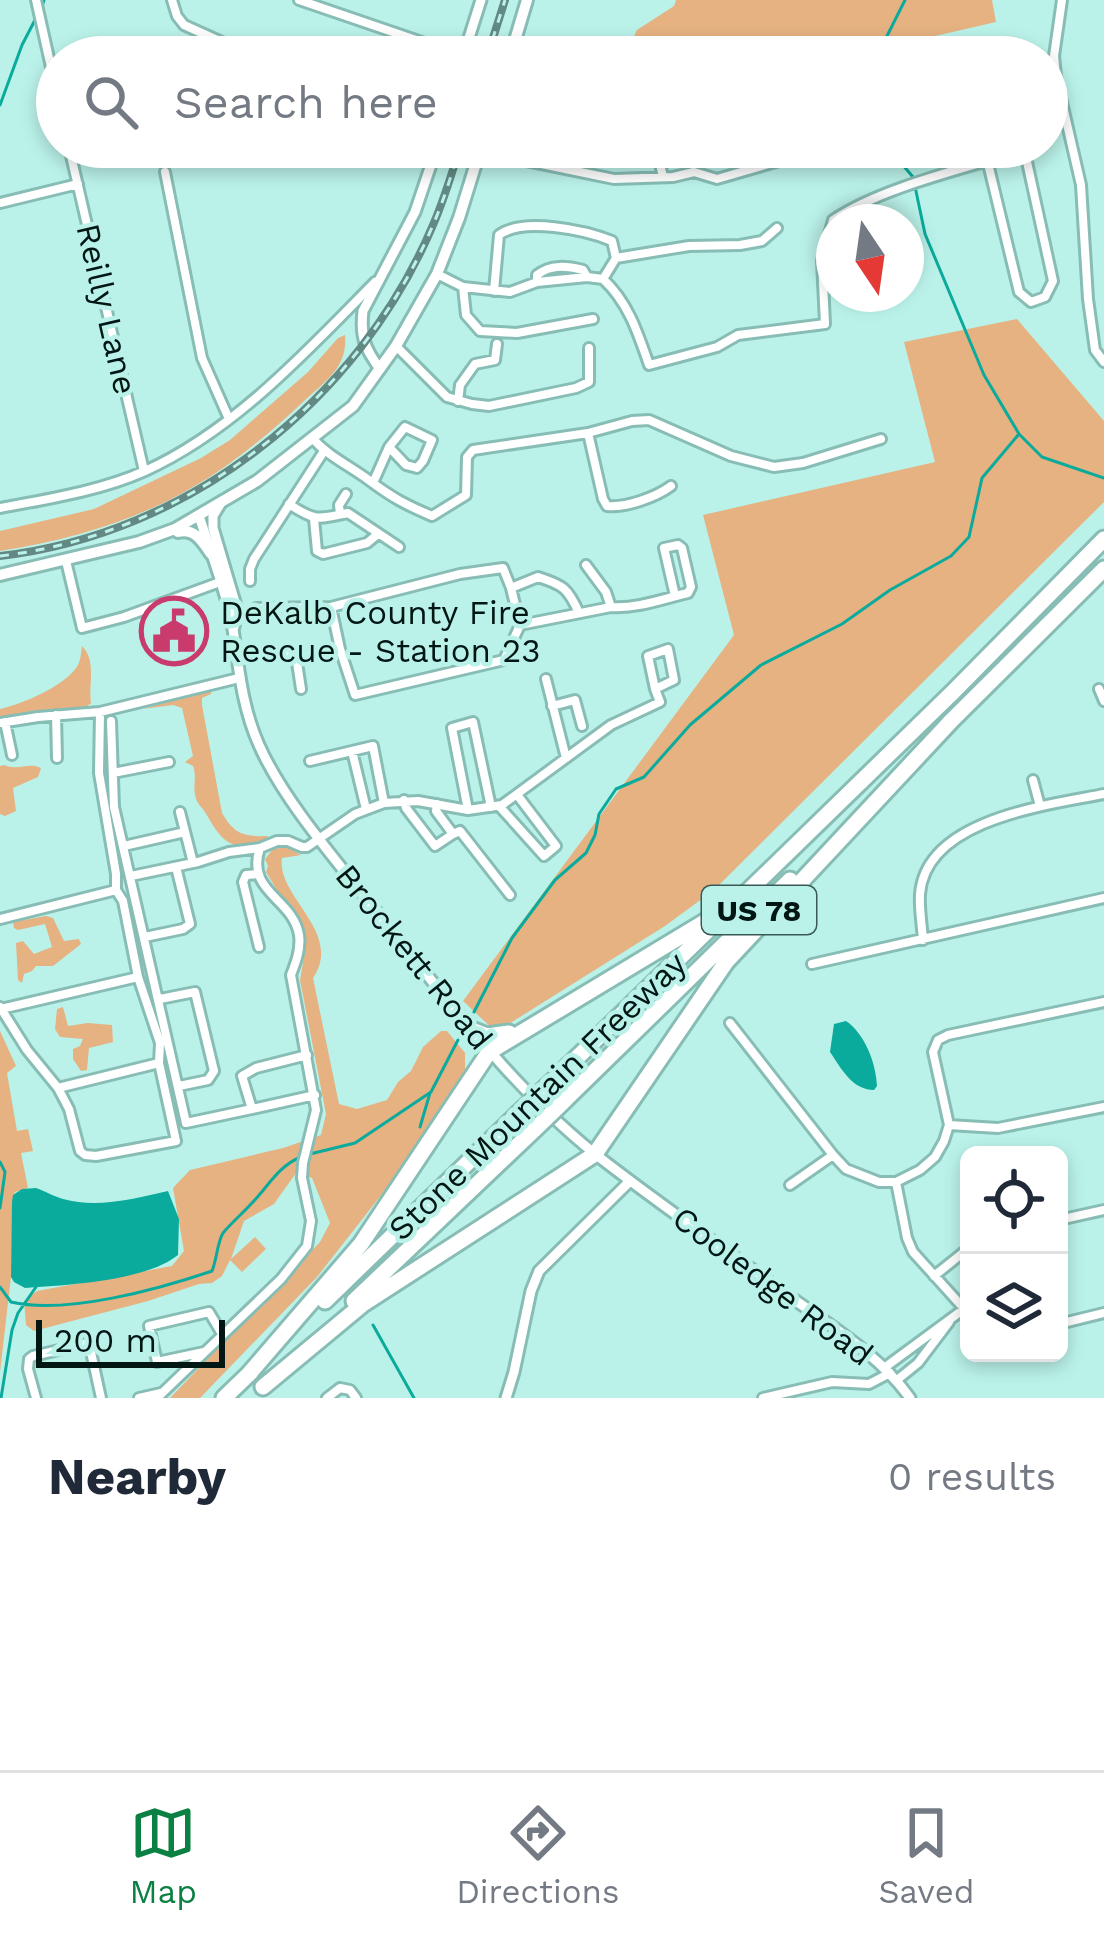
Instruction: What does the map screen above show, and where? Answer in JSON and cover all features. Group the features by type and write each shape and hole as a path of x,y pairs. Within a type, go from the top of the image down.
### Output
{"highway":[{"name":"Stone Mountain Freeway","path":"224,1398 953,692 1104,539"},
{"name":"Stone Mountain Freeway","path":"258,1393 535,1130 1104,568"},
{"path":"258,1393 363,1304 595,1154 726,962 952,720"},
{"path":"248,1375 361,1244 489,1052 731,906"},
{"path":"469,1029 498,1036 540,1020"}],"main road":[{"path":"515,36 526,0"},
{"path":"157,536 257,481 352,406 396,346 437,274 474,168"},
{"path":"0,575 186,530 196,534 211,554"}],"street":[{"path":"36,0 44,36"},
{"path":"172,0 184,25 208,36"},
{"path":"299,0 403,36"},
{"path":"470,36 481,0"},
{"path":"1057,36 1062,0"},
{"path":"1068,128 1081,185 1095,350 1104,362"},
{"name":"Reilly Lane","path":"74,168 144,471"},
{"path":"380,369 363,344 363,311 415,212 430,168"},
{"path":"560,168 614,179 694,172 717,179 755,168"},
{"path":"661,168 663,177"},
{"path":"437,274 463,287 510,292 537,282 603,280 618,293 649,364 705,351 738,335 825,324 821,261 833,220 850,209 966,168"},
{"path":"989,168 1019,292 1031,302 1046,297 1052,281 1028,168"},
{"path":"165,172 202,358 229,419"},
{"path":"0,203 78,184"},
{"path":"494,291 499,235 511,226 587,231 612,241 616,258 603,280"},
{"path":"616,258 762,241 777,228"},
{"path":"0,508 144,471 178,453 229,419 298,360 380,276"},
{"path":"463,287 466,315 472,324 499,339 592,319"},
{"path":"352,304 363,311"},
{"path":"458,401 460,386 476,364 495,360 499,339"},
{"path":"396,346 447,397 489,406 589,382 589,348"},
{"path":"312,438 324,452 392,499 432,516 466,495 467,457 473,450 588,434 632,421 649,420 731,456 774,466 803,464 881,439"},
{"path":"373,483 389,447 405,428 432,440 417,468 406,465 389,447"},
{"path":"588,434 608,506 618,507 671,486"},
{"path":"250,581 254,560 324,452"},
{"path":"340,514 346,494"},
{"path":"222,502 213,516 213,528 237,609 233,633"},
{"path":"289,504 314,519 348,513 399,547"},
{"name":"Brockett Road","path":"199,516 233,633 248,718 282,787 489,1052 595,1154 631,1181"},
{"path":"314,519 317,551 323,554 367,543 378,534"},
{"path":"520,625 623,608 675,596 688,593 691,587 678,545 664,548 675,596"},
{"path":"65,561 82,628 220,582"},
{"path":"586,565 611,607"},
{"path":"256,608 331,607 460,574 503,568 520,625 504,660 355,695 331,607"},
{"path":"512,588 538,577 561,584 579,613"},
{"path":"236,655 296,656 340,649"},
{"path":"131,876 283,841 304,848 365,809 384,803 404,800 468,810 495,806 518,796 611,725 660,702 655,689 648,656 668,650 674,680 655,689"},
{"path":"296,656 301,689"},
{"path":"12,755 3,723 100,712 239,678"},
{"path":"546,679 566,758"},
{"path":"1099,689 1104,701"},
{"path":"552,706 575,700 583,726"},
{"path":"100,712 99,773 116,890 123,901 138,977 160,1043 159,1063 176,1141 85,1155 58,1088 1,1008 138,977"},
{"path":"56,715 57,758"},
{"path":"111,721 114,807 186,1123 315,1095"},
{"path":"468,810 452,728 473,722 495,806 544,856 556,846 518,796"},
{"path":"310,761 374,746 384,803"},
{"path":"352,751 365,809"},
{"path":"113,773 169,762"},
{"path":"1033,780 1040,806"},
{"path":"923,940 920,893 930,864 943,849 980,824 1104,794"},
{"path":"404,800 435,846 460,831 510,895"},
{"path":"437,804 436,811 453,834"},
{"path":"180,812 193,863"},
{"path":"124,846 185,832"},
{"path":"139,1398 160,1395 281,1279 307,1246 311,1221 302,1178 316,1110 291,975 299,938 291,915 258,874 260,848"},
{"path":"145,937 190,924 176,867"},
{"path":"258,874 246,875 243,882 259,947"},
{"path":"0,919 116,890"},
{"path":"812,964 1104,898"},
{"path":"160,999 195,992 214,1071 208,1080 179,1087"},
{"path":"730,1023 846,1169 878,1182 896,1182 935,1157 949,1125 933,1052 938,1040 1104,1002"},
{"path":"252,1109 243,1073 307,1055"},
{"path":"58,1088 159,1063"},
{"path":"949,1125 998,1128 1104,1107"},
{"path":"790,1185 833,1155"},
{"path":"506,1398 539,1270 631,1181"},
{"name":"Cooledge Road","path":"631,1181 847,1337 910,1398"},
{"path":"896,1182 914,1252 960,1304"},
{"path":"1068,1218 1104,1210"},
{"path":"934,1276 962,1254"},
{"path":"205,1352 157,1362 149,1326 209,1312 223,1334"},
{"path":"1068,1322 1104,1312"},
{"path":"890,1374 932,1331 960,1315"},
{"path":"763,1398 832,1382 872,1383 918,1363 950,1321"},
{"path":"36,1398 29,1359 89,1343 101,1398"},
{"path":"327,1398 340,1388 350,1390 356,1398"}],"shaded area":[{"path":"676,0 992,0 996,22 935,36 634,36"},
{"path":"1017,319 1104,421 1104,502 714,890 496,1032 463,1001 734,635 703,515 935,462 904,342"},
{"path":"345,335 343,356 327,380 208,478 124,520 0,551 0,531 94,509 230,440"},
{"path":"82,646 91,666 91,703 84,709 31,711 0,718 0,709 54,687 72,673"},
{"path":"211,690 202,698 202,705 222,813 240,833 268,836 254,844 228,842 198,803 193,766 185,762 193,756 182,708 143,709"},
{"path":"0,766 41,768 38,777 13,788 16,811 5,816 0,814"},
{"path":"287,847 301,855 282,858 283,872 320,945 313,978 339,1104 357,1109 387,1100 423,1047 441,1031 447,1031 465,1053 465,1070 393,1180 317,1277 200,1398 170,1398 320,1242 330,1223 312,1178 296,1173 274,1204 244,1221 231,1259 255,1237 266,1249 242,1272 230,1260 212,1283 34,1331 26,1325 24,1301 37,1291 172,1266 184,1251 173,1188 190,1170 321,1135 326,1114 300,980 305,951 299,927 266,872 265,859 273,849"},
{"path":"53,918 64,941 79,939 81,944 53,966 36,966 24,974 22,983 16,943 23,941 34,954 52,947 45,924 18,930 13,922"},
{"path":"63,1007 68,1026 112,1025 113,1042 89,1048 87,1070 81,1071 73,1059 73,1049 83,1039 60,1037 55,1029 57,1009"},
{"path":"846,1021 868,1050 876,1077 874,1090 853,1082 830,1052 834,1024"},
{"path":"0,1031 16,1066 7,1073 17,1131 28,1129 33,1151 21,1153 28,1188 13,1197 11,1277 0,1372"},
{"path":"36,1188 90,1203 168,1191 179,1219 178,1255 127,1276 25,1288 11,1277 12,1202 22,1189"}],"waterway":[{"path":"41,10 44,0"},
{"path":"887,36 905,0"},
{"path":"0,105 36,18"},
{"path":"905,168 913,177 925,234 984,375 1019,434 1042,457 1104,478"},
{"path":"474,1012 512,938 555,880 586,853 599,814 616,789 644,777 690,725 761,665 842,624 951,556 969,537 982,478 1019,434"},
{"path":"310,1154 355,1143 431,1092 458,1040"},
{"path":"420,1127 430,1093"},
{"path":"0,1287 11,1302 85,1303 212,1271 223,1233 280,1171 301,1157"},
{"path":"0,1162 5,1172 0,1208"},
{"path":"1,1398 12,1330 36,1287"},
{"path":"373,1325 414,1398"}],"railway":[{"path":"494,36 505,0"},
{"path":"0,556 70,543 137,520 201,488 260,448 314,401 361,347 401,289 437,216 453,168"}],"place":[{"name":"DeKalb County Fire Rescue - Station 23","path":"174,631"}]}
